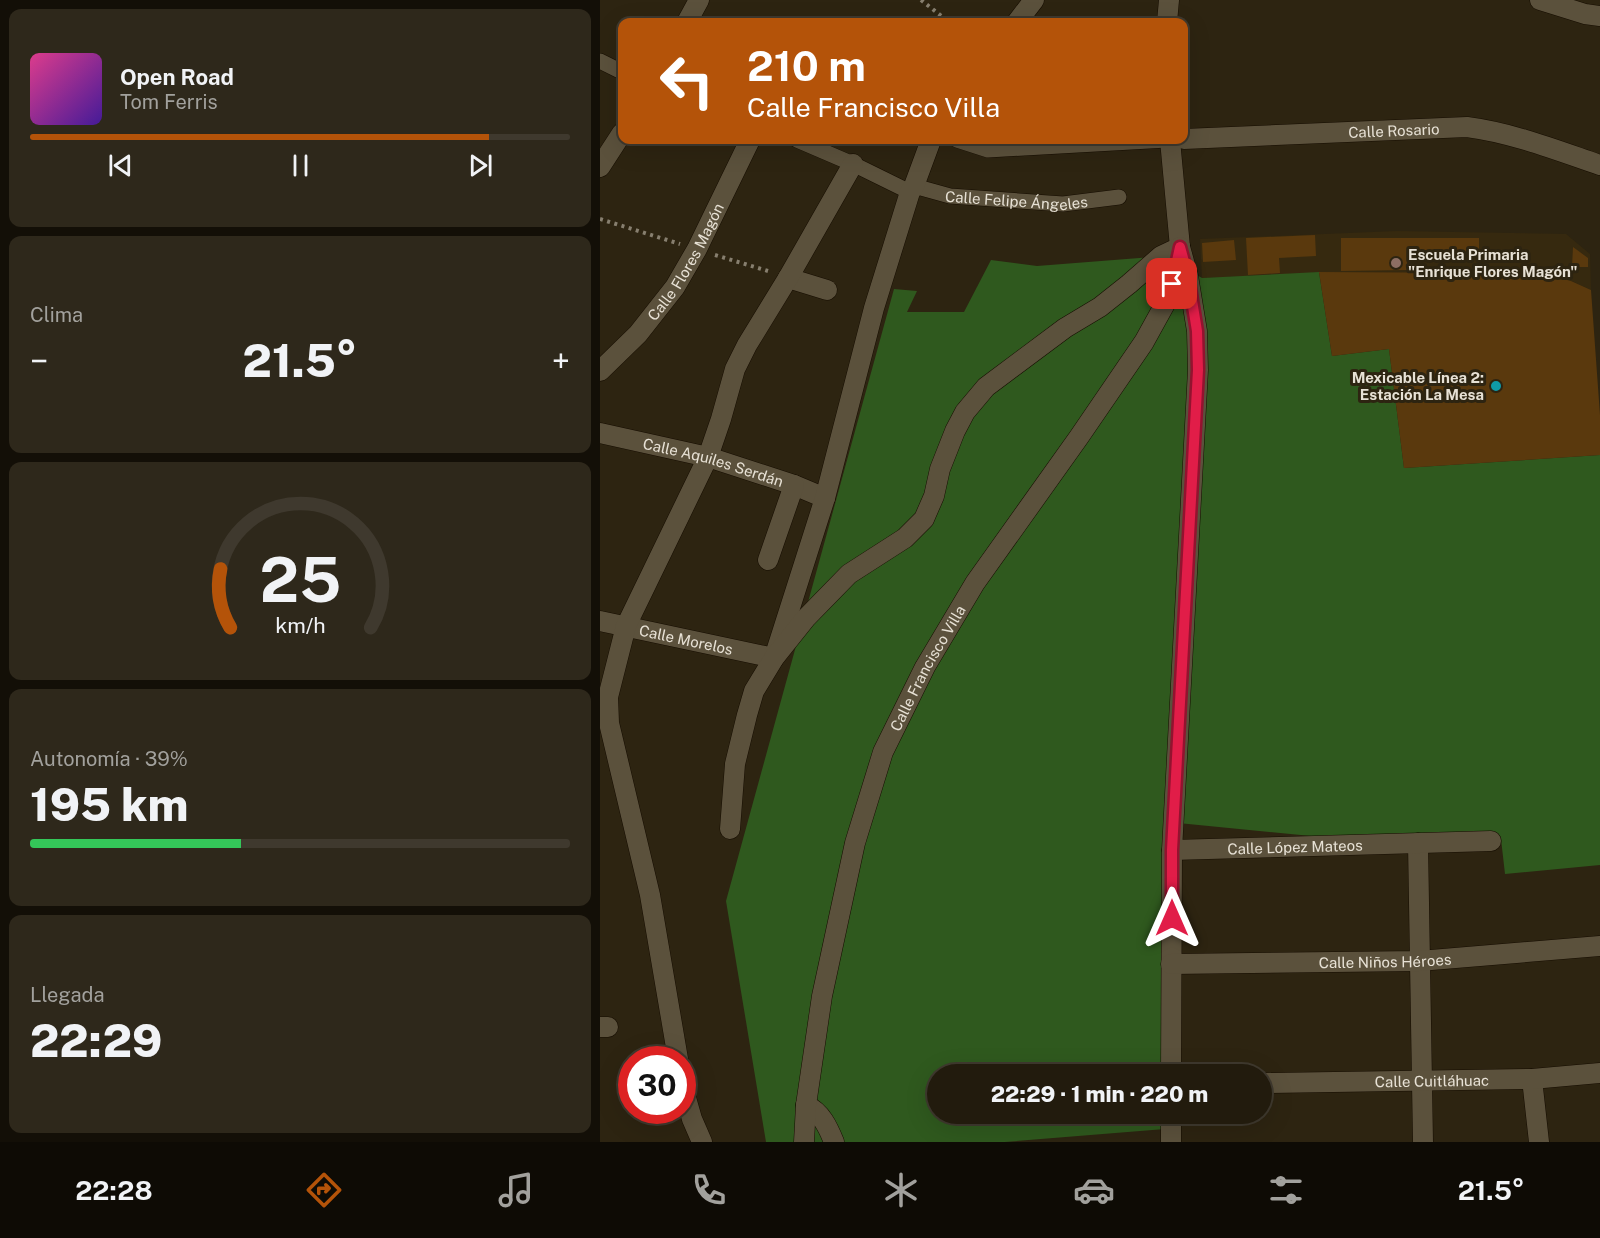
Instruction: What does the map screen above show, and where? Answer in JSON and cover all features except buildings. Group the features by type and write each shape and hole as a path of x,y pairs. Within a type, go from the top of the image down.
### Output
{"street":[{"path":"689,18 699,0"},
{"path":"1020,18 1034,0"},
{"path":"1167,18 1169,0"},
{"path":"1540,0 1585,14 1600,16"},
{"path":"600,61 618,70"},
{"name":"Calle Rosario","path":"1188,139 1467,127 1491,130 1526,139 1600,165"},
{"path":"600,167 618,139"},
{"name":"Calle Flores Magón","path":"600,371 639,334 675,287 697,249 748,144"},
{"name":"Calle Felipe Ángeles","path":"806,144 912,189 950,196 1063,204 1119,197"},
{"path":"774,658 825,498 874,308 912,189 929,144"},
{"path":"969,144 988,150 1096,144"},
{"path":"1168,144 1180,247 1188,276 1197,331 1198,370 1172,850 1171,1064"},
{"path":"676,1046 650,895 609,723 608,697 626,626 708,457 735,369 853,164"},
{"path":"730,829 735,764 747,715 754,691 774,658 806,618 849,574 905,538 924,519 955,431 965,412 986,387 1065,328 1100,307 1161,256 1180,247"},
{"name":"Calle Francisco Villa","path":"804,1142 806,1105 822,996 855,843 883,752 925,667 975,583 1144,342 1165,304 1180,247"},
{"path":"788,278 827,290"},
{"name":"Calle Aquiles Serdán","path":"600,433 708,457 794,485 825,498"},
{"path":"768,560 794,485"},
{"name":"Calle Morelos","path":"600,621 774,658"},
{"name":"Calle López Mateos","path":"1172,850 1491,841"},
{"path":"1418,843 1423,1142"},
{"name":"Calle Niños Héroes","path":"1171,964 1419,961 1600,946"},
{"name":"Calle Cuitláhuac","path":"1272,1083 1532,1079 1600,1073"},
{"path":"1532,1079 1539,1142"},
{"path":"806,1105 814,1108 821,1117 834,1142"},
{"path":"694,1124 702,1142"},
{"path":"1171,1124 1171,1142"}],"path":[{"path":"921,0 944,18"}],"shaded area":[{"name":"Escuela Primaria \"Enrique Flores Magón\"","path":"1397,231 1566,234 1590,254 1591,290 1571,281 1542,273 1332,272 1202,278 1200,239"}],"green space":[{"path":"1165,256 1202,278 1319,272 1332,356 1389,349 1404,468 1600,455 1600,865 1505,874 1501,839 1311,836 1168,822 1166,1064 927,1064 927,1124 1165,1124 1165,1129 1005,1142 766,1142 726,901 894,289 917,291 907,312 964,312 991,260 1037,266"}],"place":[{"name":"Escuela Primaria \"Enrique Flores Magón\"","path":"1396,263"},
{"name":"Mexicable Línea 2: Estación La Mesa","path":"1496,386"}],"route":[{"path":"1172,284 1180,247 1188,276 1197,331 1198,370 1172,850 1172,918"}]}
